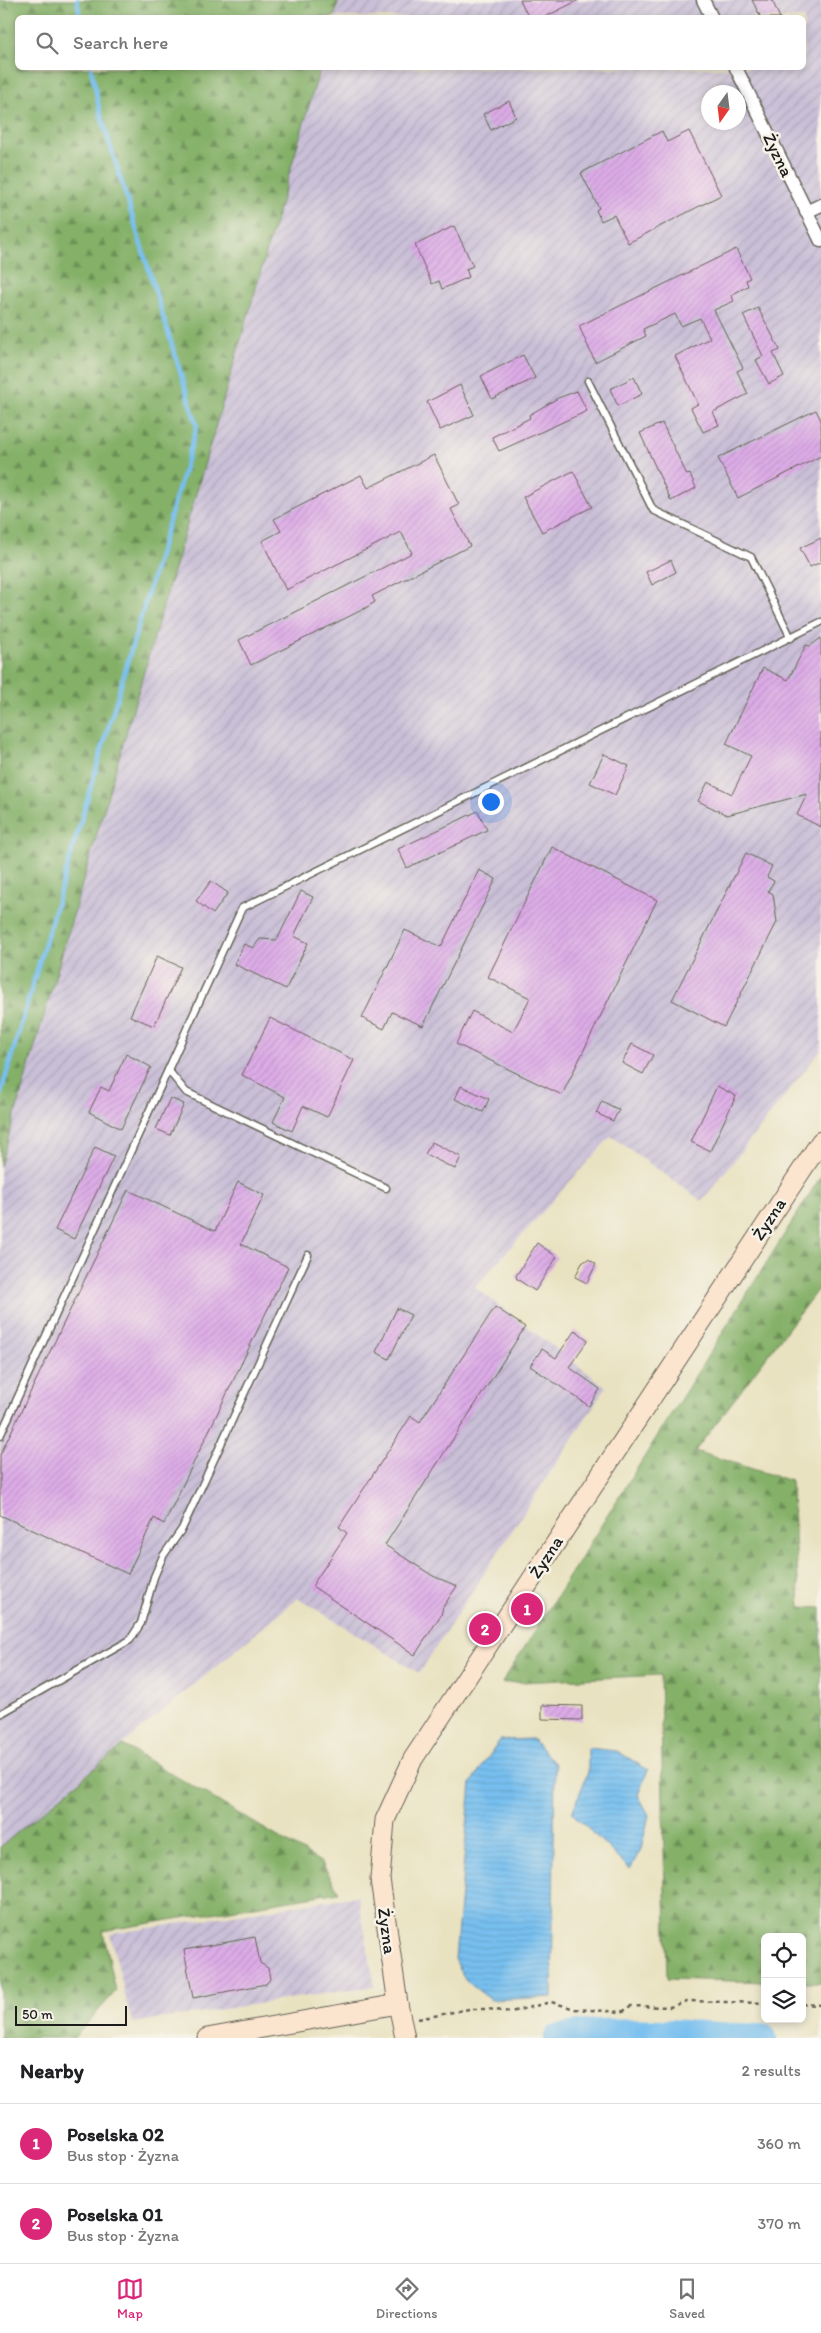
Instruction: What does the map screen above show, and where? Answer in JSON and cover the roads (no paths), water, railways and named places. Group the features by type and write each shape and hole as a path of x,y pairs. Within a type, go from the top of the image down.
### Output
{"street":[{"path":"703,0 710,15"},
{"name":"Żyzna","path":"737,70 821,241"},
{"path":"806,212 821,205"},
{"name":"Żyzna","path":"402,2021 380,1879 385,1820 413,1759 821,1141"},
{"path":"207,2038 402,2021"}],"lane":[{"path":"588,381 653,510 751,557 791,638"},
{"path":"0,1436 242,908 821,622"},
{"path":"168,1070 186,1092 386,1188"},
{"path":"0,1714 130,1640 141,1624 154,1577 163,1556 182,1529 308,1255"}],"water":[{"path":"533,1739 555,1764 552,1997 491,2000 465,1980 455,1959 471,1783 500,1740"},
{"path":"588,1748 617,1751 648,1770 638,1795 649,1815 641,1849 630,1869 572,1813 588,1772"}],"waterway":[{"path":"77,0 80,15"},
{"path":"0,1096 197,426 100,112 91,70"},
{"path":"558,2038 582,2034 633,2032 763,2038"}],"place":[{"name":"Poselska 02","path":"527,1609"},
{"name":"Poselska 01","path":"485,1629"}]}
